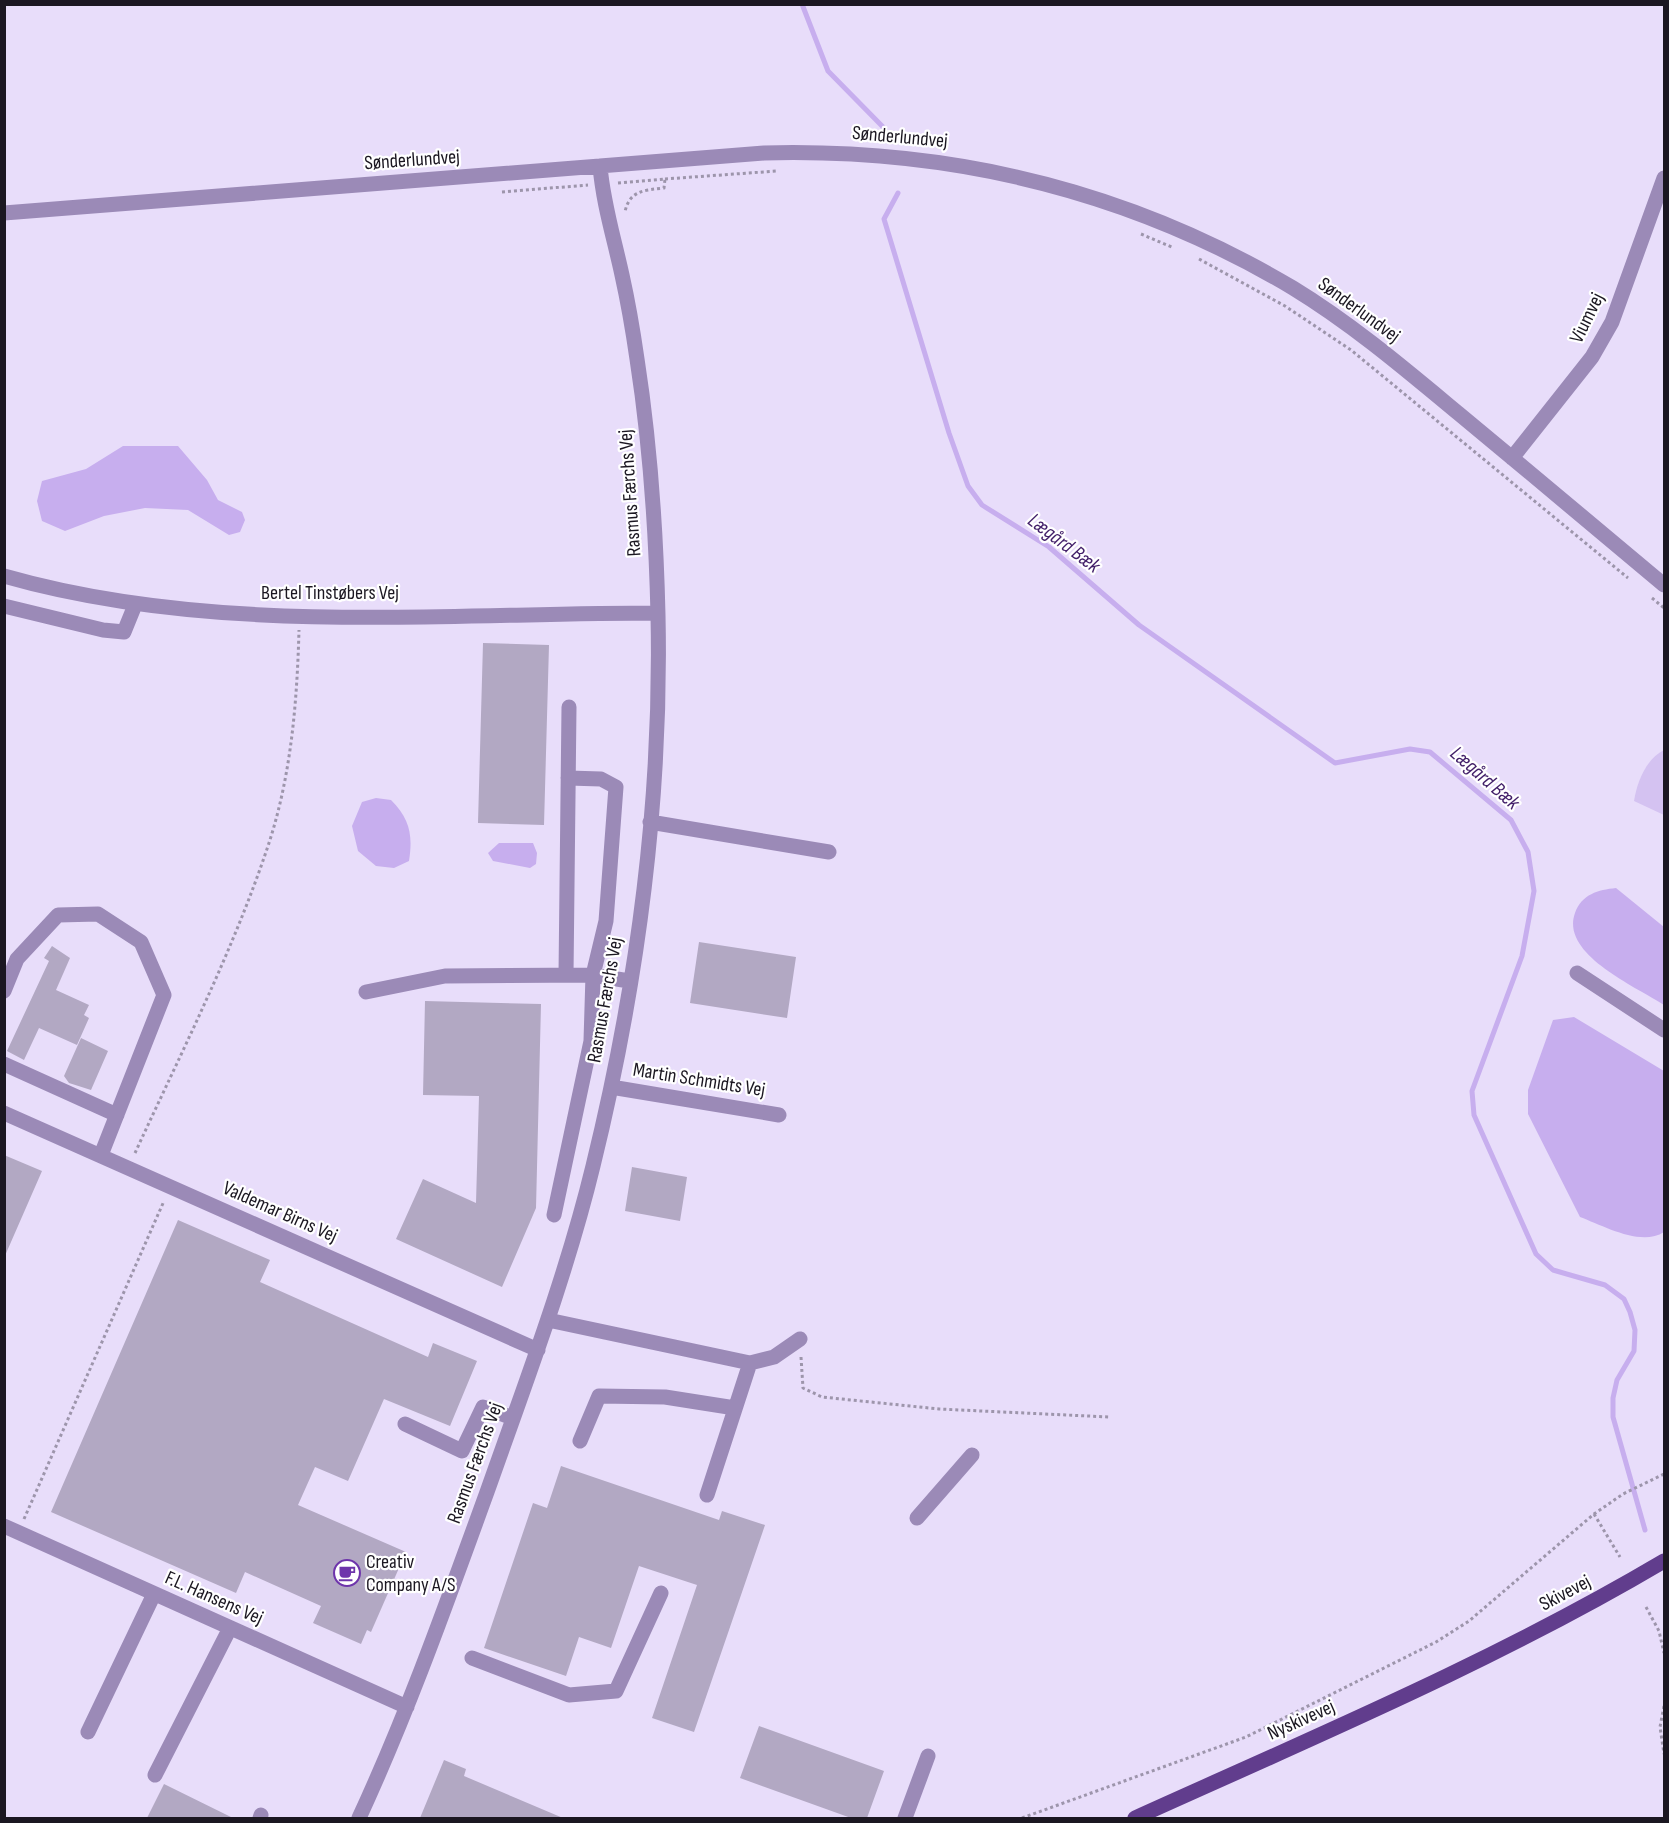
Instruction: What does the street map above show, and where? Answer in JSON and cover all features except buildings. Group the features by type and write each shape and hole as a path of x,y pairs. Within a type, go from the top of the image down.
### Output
{"main road":[{"name":"Skivevej","path":"1484,1660 1595,1602 1665,1561"},
{"name":"Nyskivevej","path":"1134,1818 1484,1660"}],"street":[{"name":"Sønderlundvej","path":"4,213 764,153 875,154 967,166 1037,180 1104,200 1196,238 1293,289 1371,342 1665,585"},
{"name":"Rasmus Færchs Vej","path":"359,1818 407,1707 548,1320 593,1168 611,1087 636,948 656,743 658,613 647,433 622,274 600,166"},
{"name":"Viumvej","path":"1512,458 1592,357 1607,331 1665,178"},
{"name":"Bertel Tinstøbers Vej","path":"4,576 135,605 300,616 658,613"},
{"path":"4,606 102,630 124,632 135,605"},
{"path":"566,975 569,707"},
{"path":"554,1215 591,1041 593,975 606,921 616,786 601,779 568,778"},
{"path":"650,822 829,852"},
{"path":"4,991 16,959 58,915 98,914 141,942 164,995 101,1155"},
{"path":"1577,973 1665,1030"},
{"path":"366,992 445,976 593,975 629,981"},
{"path":"4,1064 117,1115"},
{"name":"Martin Schmidts Vej","path":"611,1087 779,1115"},
{"name":"Valdemar Birns Vej","path":"4,1113 538,1350"},
{"path":"548,1320 750,1363 774,1357 800,1339"},
{"path":"707,1495 750,1363"},
{"path":"580,1441 599,1396 665,1397 735,1408"},
{"path":"405,1425 462,1451 483,1407 513,1418"},
{"path":"917,1518 972,1455"},
{"name":"F.L. Hansens Vej","path":"11,1529 407,1707"},
{"path":"472,1658 569,1695 616,1691 661,1593"},
{"path":"88,1732 154,1594"},
{"path":"155,1775 230,1628"},
{"path":"905,1818 927,1756"}],"path":[{"path":"493,175 494,189 498,192 779,171"},
{"path":"624,214 627,200 639,191 664,188 665,180"},
{"path":"1139,233 1181,250"},
{"path":"1191,254 1285,306 1351,350 1637,585"},
{"path":"1646,593 1665,608"},
{"path":"129,1167 240,920 268,848 283,790 296,711 300,616"},
{"path":"11,1529 171,1186"},
{"path":"800,1339 802,1388 822,1397 939,1409 1109,1417"},
{"path":"1022,1818 1245,1737 1436,1642 1469,1621 1593,1514 1623,1494 1665,1474"},
{"path":"1593,1514 1620,1557"},
{"path":"1646,1607 1659,1631 1665,1653"},
{"path":"1665,1706 1660,1727 1665,1754"}],"shaded area":[{"path":"123,446 178,446 207,480 218,500 242,512 245,520 240,532 229,535 188,510 145,508 104,516 65,531 42,521 37,501 42,481 86,469"},
{"path":"1664,750 1664,815 1634,801 1637,786 1647,765"},
{"path":"376,798 391,800 409,828 411,843 409,861 394,868 376,866 358,851 352,826 362,802"},
{"path":"499,843 533,843 537,853 536,864 530,868 493,861 488,853"},
{"path":"1616,888 1664,927 1664,1005 1603,967 1579,942 1573,928 1575,913 1586,897 1603,890"},
{"path":"1574,1017 1664,1071 1664,1232 1655,1236 1622,1234 1580,1217 1528,1114 1528,1090 1553,1020"}],"waterway":[{"name":"Lægård Bæk","path":"802,4 828,71 885,129"},
{"name":"Lægård Bæk","path":"898,193 884,219 949,433 968,486 982,505 1049,547 1139,625 1335,763 1410,749 1430,752 1511,820 1528,852 1534,891 1522,956 1472,1091 1474,1115 1536,1254 1553,1270 1605,1285 1624,1299 1630,1312 1635,1330 1634,1351 1617,1380 1613,1398 1613,1417 1645,1530"}],"place":[{"name":"Creativ Company A/S","path":"347,1573"}]}
